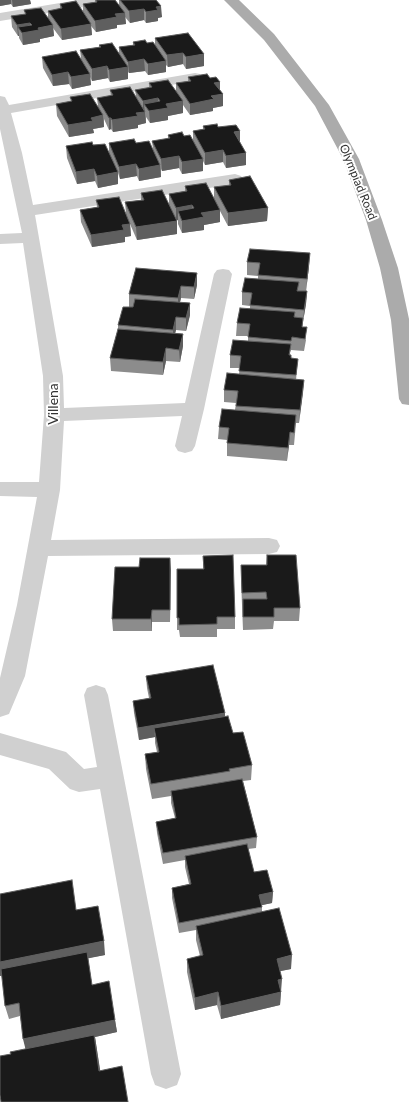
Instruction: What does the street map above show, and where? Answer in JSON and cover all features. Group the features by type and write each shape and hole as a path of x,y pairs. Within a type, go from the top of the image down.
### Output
{"main road":[{"name":"Olympiad Road","path":"231,0 269,37 322,105 351,158 374,220 389,268 400,320 409,399"}],"street":[{"path":"0,17 102,0"},
{"path":"2,105 195,77"},
{"name":"Villena","path":"0,707 13,676 28,605 49,490 54,415 53,376 31,238 2,105"},
{"path":"26,211 235,179"},
{"path":"0,239 31,238"},
{"path":"186,446 224,274"},
{"path":"54,415 194,409"},
{"path":"0,489 49,490"},
{"path":"38,548 269,546"},
{"path":"96,695 166,1074"},
{"path":"0,744 57,760 79,780 111,776"}],"building":[{"path":"96,0 115,0 125,13 115,14 117,17 95,21 83,4 97,2"},
{"path":"120,0 156,0 161,6 156,7 158,10 146,12 144,9 129,11"},
{"path":"76,1 91,24 61,29 48,11 62,8 60,4"},
{"path":"41,8 53,25 38,28 39,30 22,33 18,27 32,25 30,23 17,25 11,16 26,14 24,10"},
{"path":"188,33 204,54 186,57 183,53 167,55 155,38"},
{"path":"145,40 147,43 153,42 166,61 148,64 144,59 128,62 119,47 135,45 133,42"},
{"path":"112,43 128,67 109,70 107,66 92,69 80,50 101,47 99,45"},
{"path":"76,51 90,74 71,77 68,72 52,75 42,57"},
{"path":"207,74 210,78 216,77 220,82 214,83 223,94 211,96 214,99 190,104 176,83 191,81 188,77"},
{"path":"168,80 183,101 166,104 168,108 149,111 144,104 160,101 158,98 143,101 135,90 152,87 149,83"},
{"path":"130,87 145,112 136,113 138,116 112,120 109,118 97,98 113,95 110,90"},
{"path":"90,94 103,115 91,118 93,121 68,125 56,104 72,101 70,97"},
{"path":"217,124 218,127 236,125 240,131 234,132 246,153 226,156 223,150 205,153 193,131 205,129 203,126"},
{"path":"182,132 184,136 190,135 203,159 182,162 179,156 161,159 152,141 170,138 168,135"},
{"path":"134,139 136,143 149,141 160,165 139,169 136,164 119,167 109,143"},
{"path":"92,142 93,145 105,144 118,172 97,176 94,169 76,172 66,146"},
{"path":"250,176 268,208 228,213 214,187 231,185 229,180"},
{"path":"206,183 220,210 201,213 204,217 182,221 178,211 194,208 192,205 176,208 169,194 187,191 185,186"},
{"path":"162,190 177,221 136,227 125,202 144,200 141,193"},
{"path":"119,197 130,224 122,225 124,230 91,235 80,210 99,207 96,200"},
{"path":"250,249 310,253 307,279 258,275 260,263 247,262"},
{"path":"136,268 197,273 194,287 181,286 178,298 129,294"},
{"path":"245,278 299,282 297,291 307,291 304,310 250,305 252,293 242,292"},
{"path":"135,299 190,303 186,318 176,317 173,330 118,325 123,307 133,307"},
{"path":"240,308 295,312 294,317 303,318 302,327 307,327 305,339 292,337 291,341 248,337 250,324 237,323"},
{"path":"118,329 183,334 179,350 166,348 163,362 110,358"},
{"path":"233,340 291,344 289,355 291,355 291,358 298,359 296,375 239,371 241,356 230,355"},
{"path":"227,373 304,380 300,410 236,406 238,391 224,390"},
{"path":"222,409 296,415 294,433 290,432 288,448 227,443 229,428 219,427"},
{"path":"233,555 235,617 217,617 217,624 179,625 179,618 177,618 177,569 204,569 203,556"},
{"path":"267,555 296,555 300,608 274,608 274,617 243,617 243,599 267,599 266,592 242,593 241,565 267,565"},
{"path":"140,558 170,558 170,610 152,610 151,619 112,619 115,567 139,567"},
{"path":"213,665 225,713 138,728 133,701 151,698 146,676"},
{"path":"228,716 233,733 243,732 252,765 229,769 230,771 151,784 145,754 159,752 154,728"},
{"path":"242,779 257,837 163,853 156,822 176,818 171,791"},
{"path":"247,844 254,872 267,870 273,892 259,895 262,907 179,923 172,888 191,884 185,856"},
{"path":"72,880 76,910 98,906 104,941 0,962 0,894"},
{"path":"279,908 292,955 277,959 282,979 278,980 281,992 221,1006 218,992 195,998 187,959 203,955 196,926"},
{"path":"87,952 92,985 109,981 115,1020 23,1039 19,1003 5,1006 1,969"},
{"path":"94,1035 99,1071 122,1066 128,1102 1,1102 0,1056 11,1054 10,1052"}]}
